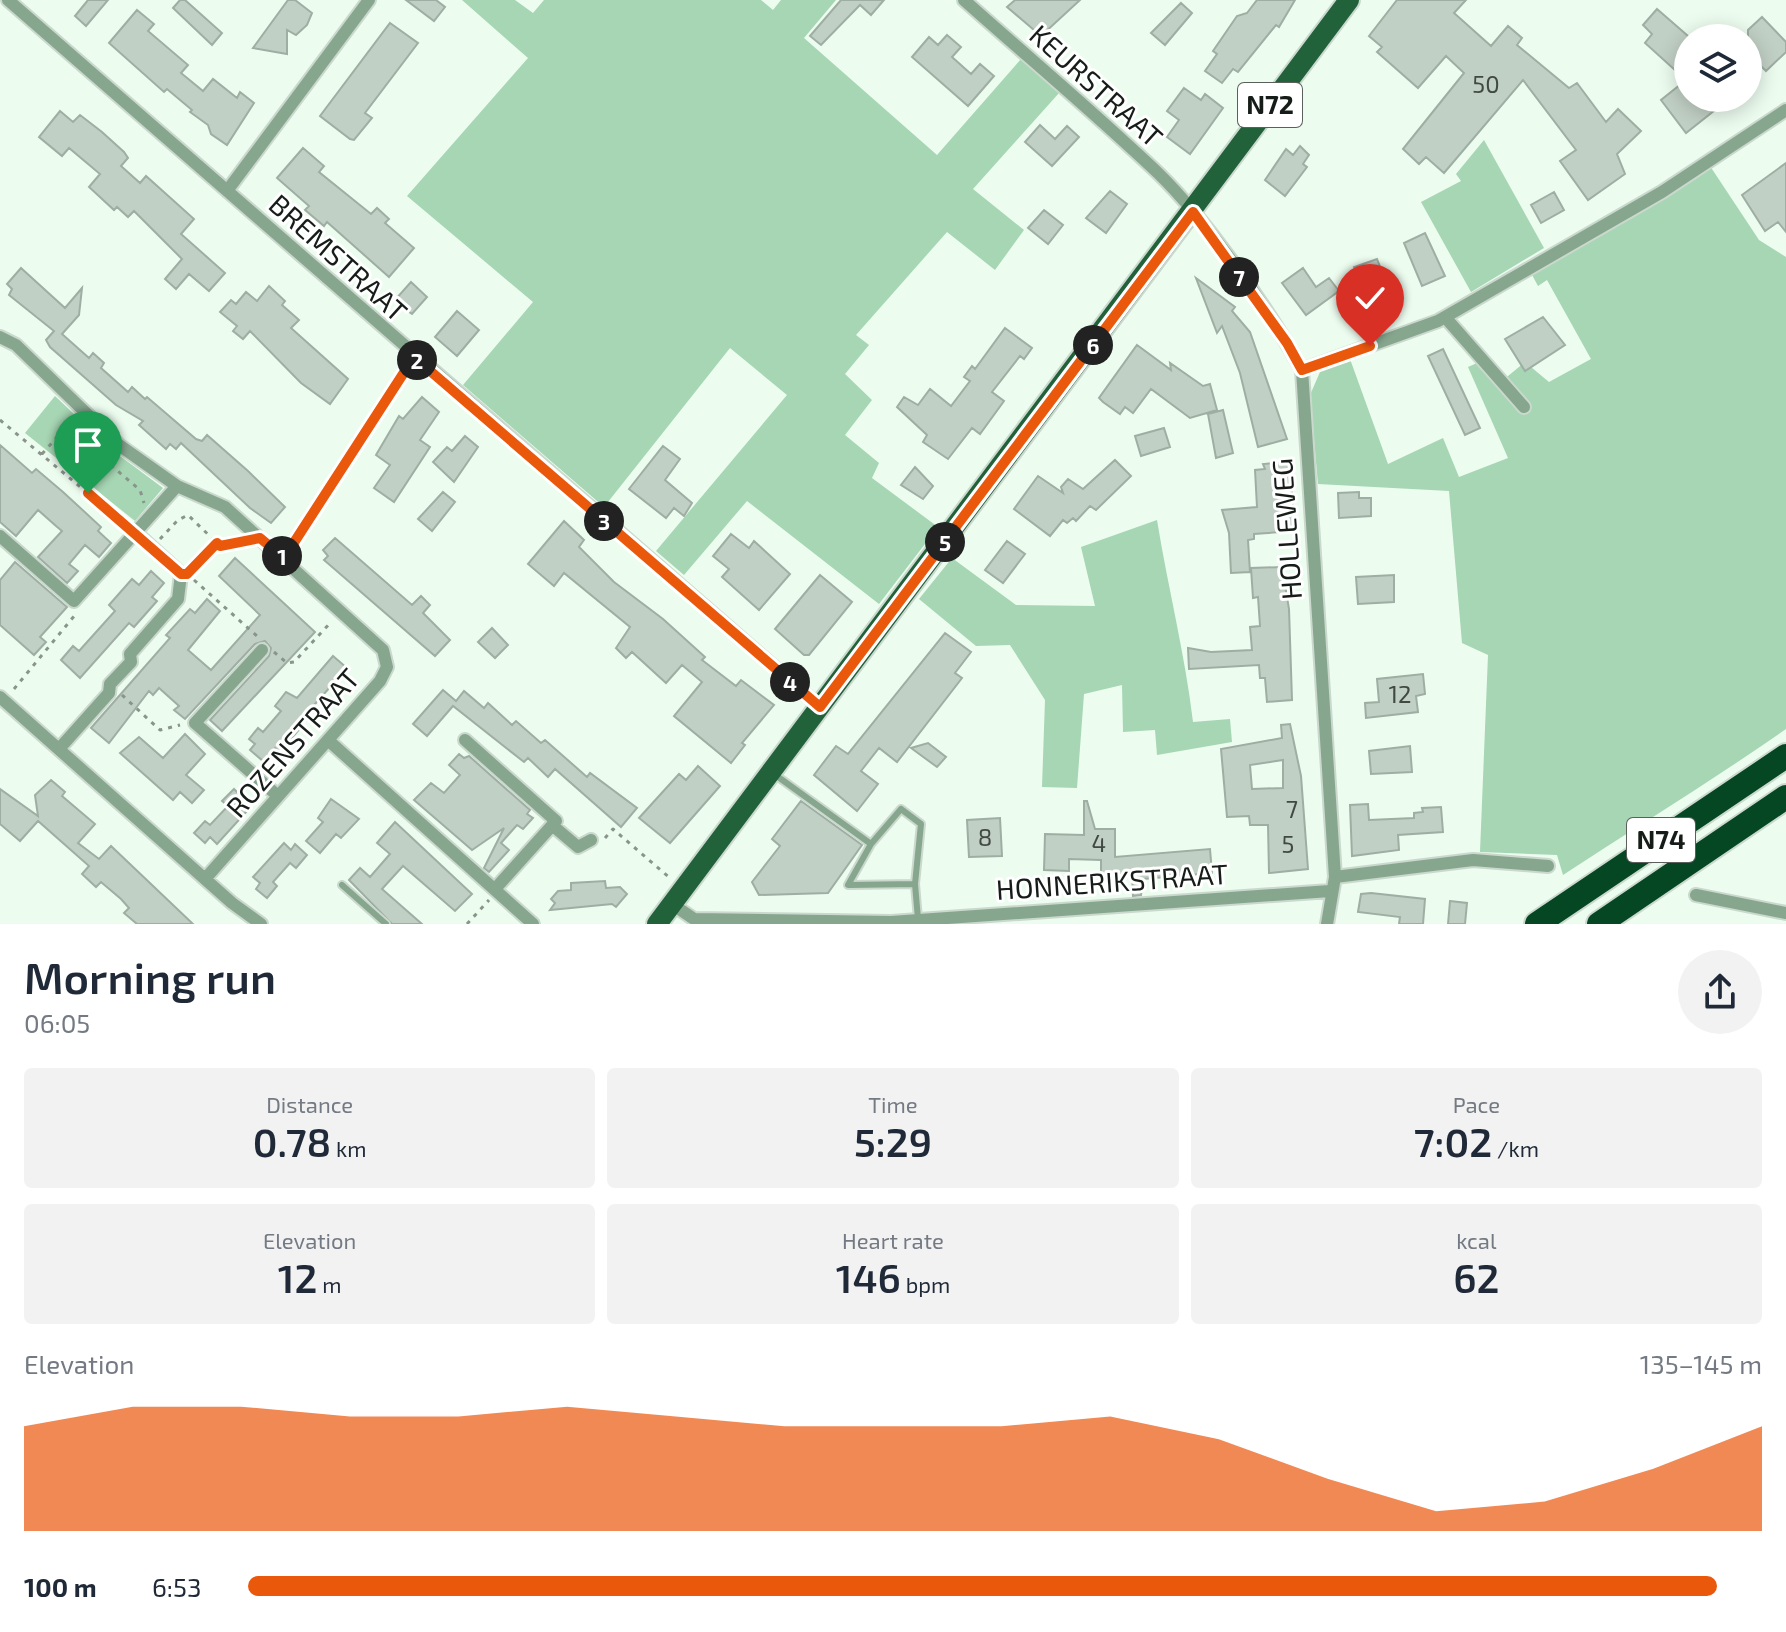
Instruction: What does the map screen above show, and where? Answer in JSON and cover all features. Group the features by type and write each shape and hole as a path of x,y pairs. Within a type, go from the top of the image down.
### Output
{"highway":[{"name":"N74","path":"1537,924 1786,756"},
{"name":"N74","path":"1599,924 1786,797"}],"main road":[{"name":"N72","path":"657,924 1349,0"}],"street":[{"name":"BREMSTRAAT","path":"8,0 414,357 820,707"},
{"path":"227,191 369,0"},
{"name":"KEURSTRAAT","path":"966,0 1160,175 1193,212"},
{"path":"1302,370 1445,317 1662,192 1786,110"},
{"name":"HOLLEWEG","path":"1193,212 1287,343 1302,370 1335,877"},
{"path":"1445,317 1524,407"},
{"name":"ROZENSTRAAT","path":"0,337 16,345 119,445 177,486 225,507 383,650 387,667 380,681 205,879"},
{"path":"0,536 74,601 177,486"},
{"path":"59,749 109,693 110,684 131,662 130,654 178,599 181,574 136,533"},
{"path":"262,650 195,723 278,796"},
{"path":"2,698 205,879 261,924"},
{"path":"465,740 556,821 496,890"},
{"path":"329,741 533,924"},
{"path":"552,825 578,847 591,840"},
{"path":"1327,924 1330,891 1335,877 1473,860 1548,866"},
{"name":"HONNERIKSTRAAT","path":"677,897 694,919 891,923 1330,891"},
{"path":"1696,895 1786,913"}],"lane":[{"path":"771,771 871,844"},
{"path":"915,884 848,885 871,844 901,809 921,824 915,884 918,920"},
{"path":"342,885 386,924"}],"path":[{"path":"284,558 414,357"},
{"path":"41,454 83,411"},
{"path":"0,420 136,533"},
{"path":"65,426 140,490 148,519"},
{"path":"152,547 178,520 188,515 220,546 260,538"},
{"path":"217,543 187,574 287,663 294,662 340,612"},
{"path":"2,698 79,610 74,601"},
{"path":"110,684 160,730 195,723"},
{"path":"591,840 599,844 613,829 677,897"},
{"path":"467,924 496,890"}],"green space":[{"path":"462,0 515,0 533,13 544,0 761,0 773,10 781,0 836,0 804,38 937,155 1021,59 1059,93 973,189 1024,230 995,270 947,232 856,335 869,345 845,374 872,400 845,435 879,463 872,478 938,527 879,604 747,501 684,575 656,551 787,395 730,348 604,507 463,385 533,302 407,196 528,58"},
{"path":"1484,140 1544,248 1471,292 1421,202 1461,181 1456,174"},
{"path":"1710,166 1759,240 1786,257 1786,729 1563,875 1557,855 1480,852 1488,655 1462,643 1449,491 1318,484 1310,395 1320,372 1350,359 1388,464 1443,438 1459,477 1508,458 1468,367 1486,359 1502,381 1525,362 1549,382 1591,359 1547,280 1538,286 1531,273"},
{"path":"55,396 112,450 163,488 135,521 25,433"},
{"path":"1157,520 1193,722 1230,719 1232,742 1157,755 1155,730 1123,732 1122,685 1084,694 1077,788 1042,787 1045,700 1010,645 976,646 919,599 952,558 1016,605 1095,606 1081,547"}],"building":[{"path":"88,0 108,0 86,26 75,16"},
{"path":"180,0 185,0 222,33 212,45 173,8"},
{"path":"288,0 295,0 312,13 307,25 296,35 287,30 287,54 253,48"},
{"path":"406,0 436,0 445,7 434,21"},
{"path":"841,0 884,0 871,15 860,5 821,45 810,36"},
{"path":"1015,0 1080,0 1041,36 1007,7"},
{"path":"1257,0 1295,0 1279,27 1276,25 1238,72 1233,69 1222,83 1205,71 1217,54 1213,51 1237,16 1247,13"},
{"path":"1397,0 1466,0 1454,13 1491,46 1508,26 1522,38 1517,45 1569,88 1577,83 1606,122 1618,109 1641,131 1617,154 1625,174 1588,200 1560,161 1576,150 1523,80 1444,173 1426,157 1419,164 1403,149 1464,73 1446,56 1418,88 1377,52 1382,47 1369,36"},
{"path":"1181,3 1192,13 1165,45 1151,33"},
{"path":"1657,9 1674,24 1674,69 1645,43 1652,34 1643,25"},
{"path":"137,10 154,24 148,31 188,65 181,73 203,91 213,79 237,98 240,92 254,103 227,145 211,134 208,125 190,112 192,110 167,89 164,92 109,43"},
{"path":"1762,17 1786,42 1786,52 1766,71 1762,67 1762,24 1754,24"},
{"path":"390,23 418,43 365,113 372,118 354,140 350,139 320,116"},
{"path":"947,35 961,47 952,57 971,74 980,64 994,76 968,106 912,57 929,37 938,45"},
{"path":"1184,88 1201,100 1205,94 1223,108 1190,154 1167,137 1179,120 1167,111"},
{"path":"1674,90 1674,112 1712,112 1686,133 1661,100"},
{"path":"60,111 73,122 80,115 102,132 128,158 121,166 140,183 146,176 194,219 181,234 225,273 209,291 189,274 176,289 165,279 182,259 134,211 128,217 117,207 114,210 89,187 100,174 69,148 62,156 39,137"},
{"path":"1040,125 1055,139 1067,126 1079,137 1052,166 1025,142"},
{"path":"1300,146 1309,155 1303,164 1307,167 1285,196 1265,180 1286,149 1293,155"},
{"path":"303,148 324,166 319,172 371,214 377,208 389,219 385,223 414,248 389,277 327,222 324,226 305,210 309,206 277,178"},
{"path":"1786,163 1786,232 1778,222 1765,231 1742,195"},
{"path":"1110,191 1127,204 1106,233 1086,218"},
{"path":"1554,192 1564,210 1541,223 1531,205"},
{"path":"1044,210 1063,225 1048,244 1028,228"},
{"path":"1425,233 1445,276 1422,286 1404,243"},
{"path":"1377,259 1389,289 1374,294 1380,309 1365,314 1352,278 1357,276 1354,267"},
{"path":"21,268 65,308 82,288 79,315 62,334 89,358 93,353 104,363 101,368 128,392 132,387 145,399 147,397 196,439 202,441 207,435 248,471 285,507 271,523 250,508 181,443 176,449 170,444 166,449 139,425 143,421 116,405 50,347 46,340 54,331 9,295 12,289 7,284"},
{"path":"1303,268 1316,287 1329,278 1339,291 1306,315 1282,283"},
{"path":"1196,278 1235,307 1232,311 1250,332 1287,439 1258,447 1240,373 1222,326 1217,333"},
{"path":"411,282 427,297 412,314 394,301"},
{"path":"269,286 285,301 282,305 299,320 291,328 348,379 330,404 301,383 250,331 243,339 233,331 237,326 220,312 231,300 236,304 246,292 257,301"},
{"path":"457,311 479,330 457,356 435,337"},
{"path":"1543,317 1565,345 1525,371 1505,339"},
{"path":"1005,328 1032,348 1024,359 1020,356 992,392 1004,401 980,434 972,428 948,459 923,442 927,435 897,407 904,397 918,405 930,389 951,406 970,381 964,377 972,366 975,369"},
{"path":"1137,345 1171,370 1170,363 1203,386 1210,384 1217,410 1190,418 1151,389 1133,413 1125,407 1120,414 1103,402 1099,398"},
{"path":"1443,349 1480,428 1465,435 1428,356"},
{"path":"422,397 439,412 420,440 430,447 394,502 374,488 390,465 376,455 399,416 403,419"},
{"path":"1223,410 1233,453 1216,458 1208,414"},
{"path":"1164,428 1170,447 1141,456 1135,436"},
{"path":"465,436 478,447 454,482 433,462 447,447 452,451"},
{"path":"0,445 32,473 36,469 63,492 101,527 98,531 111,543 99,557 85,545 69,564 78,571 67,583 38,557 62,531 38,510 16,536 0,522"},
{"path":"663,446 680,459 665,480 692,503 684,516 674,508 666,518 629,489"},
{"path":"1115,460 1131,476 1096,510 1090,506 1076,521 1073,518 1067,523 1063,520 1050,536 1014,509 1038,476 1063,493 1061,487 1068,479 1083,489"},
{"path":"1284,462 1290,465 1294,531 1254,534 1254,539 1248,540 1250,572 1231,573 1229,533 1222,510 1257,507 1255,470 1265,469 1263,464"},
{"path":"915,467 933,486 923,499 901,485"},
{"path":"443,492 455,502 432,531 418,519"},
{"path":"1359,492 1359,498 1371,498 1371,516 1339,518 1338,493"},
{"path":"564,521 584,540 579,547 614,582 663,619 705,657 702,660 736,686 741,680 774,705 742,743 745,745 731,763 674,716 702,682 682,665 666,683 632,652 626,658 616,648 630,627 564,573 554,586 528,564"},
{"path":"731,534 749,548 754,541 790,574 759,610 722,577 729,569 713,556"},
{"path":"335,538 412,605 421,596 430,605 423,613 450,640 435,656 324,560 328,556 323,550"},
{"path":"1007,541 1025,554 1003,583 985,570"},
{"path":"235,558 315,632 222,731 210,720 269,656 271,648 265,641 255,644 185,719 174,710 179,706 159,688 153,695 149,691 109,743 91,728 170,638 166,635 190,609 195,613 207,599 220,611 188,650 211,670 260,615 219,576"},
{"path":"15,562 67,607 40,637 46,642 34,655 0,625 0,580"},
{"path":"1282,567 1289,609 1292,700 1267,702 1265,678 1260,678 1259,665 1189,669 1188,648 1211,652 1252,650 1250,627 1260,626 1258,597 1253,598 1251,568"},
{"path":"151,571 164,583 152,597 157,601 134,627 129,623 80,678 61,660 73,646 79,651 115,611 109,605 132,579 139,585"},
{"path":"820,575 852,602 809,655 804,655 775,629"},
{"path":"1394,575 1394,602 1358,604 1356,577"},
{"path":"492,628 508,645 495,658 478,642"},
{"path":"945,633 971,652 955,673 962,678 897,762 879,748 861,771 878,784 857,811 814,775 836,746 848,754"},
{"path":"333,656 347,668 299,722 302,726 280,752 275,748 263,761 250,750 255,744 249,739 258,728 263,732 281,711 275,706 286,692 297,698"},
{"path":"1423,674 1425,694 1416,696 1418,712 1366,718 1365,703 1379,702 1377,679"},
{"path":"443,690 456,701 464,691 484,708 488,703 512,725 516,721 541,743 545,740 587,777 590,773 637,808 621,827 555,769 548,777 528,758 524,762 453,706 427,736 413,724"},
{"path":"1290,724 1301,776 1308,869 1269,873 1268,825 1250,825 1249,816 1227,817 1221,749 1282,738 1281,725","holes":["1283,760 1283,788 1252,789 1250,765"]},
{"path":"185,734 205,754 186,775 204,790 192,803 180,792 173,800 120,753 139,737 163,758"},
{"path":"928,743 946,757 937,767 911,748"},
{"path":"1410,746 1412,772 1371,774 1369,751"},
{"path":"459,754 464,758 469,756 530,810 527,814 533,818 523,829 517,825 501,843 509,850 489,872 484,868 504,828 472,850 414,800 431,783 444,793 460,775 449,765"},
{"path":"698,766 720,786 670,843 639,818 679,774 686,780"},
{"path":"51,780 65,792 62,796 95,824 78,843 99,859 111,846 193,924 137,924 124,913 129,908 121,899 101,882 96,887 82,874 89,866 38,821 20,841 0,824 0,789 38,816 35,795"},
{"path":"234,789 244,799 240,804 247,811 217,844 210,837 205,843 194,833 205,821 210,825 228,806 222,801"},
{"path":"331,799 359,819 341,838 336,834 320,853 306,841 323,822 318,818"},
{"path":"801,801 862,845 828,893 759,895 752,882 780,846 772,839"},
{"path":"1084,801 1087,801 1095,829 1115,829 1115,857 1210,849 1212,873 1143,879 1141,895 1133,896 1132,874 1101,874 1101,860 1069,859 1069,871 1044,870 1045,834 1084,835"},
{"path":"1368,804 1369,820 1414,818 1414,813 1423,812 1422,808 1441,807 1443,832 1398,835 1399,850 1352,856 1350,805"},
{"path":"1000,818 1002,856 969,857 967,820"},
{"path":"395,822 472,894 455,911 403,866 382,889 422,924 392,924 349,880 360,868 370,877 390,854 377,843"},
{"path":"284,843 291,850 295,844 307,855 296,868 290,863 273,882 277,886 267,898 256,889 260,883 253,877"},
{"path":"605,881 606,888 620,887 627,894 616,907 612,904 550,910 555,903 551,899 558,891 571,890 571,883"},
{"path":"1361,894 1425,899 1423,924 1399,924 1400,917 1358,912"},
{"path":"1450,901 1467,903 1465,924 1448,924"}],"route":[{"path":"88,493 181,574 187,574 217,543 220,546 260,538 284,558 414,357 820,707 1193,212 1287,343 1302,370 1370,346"}]}
